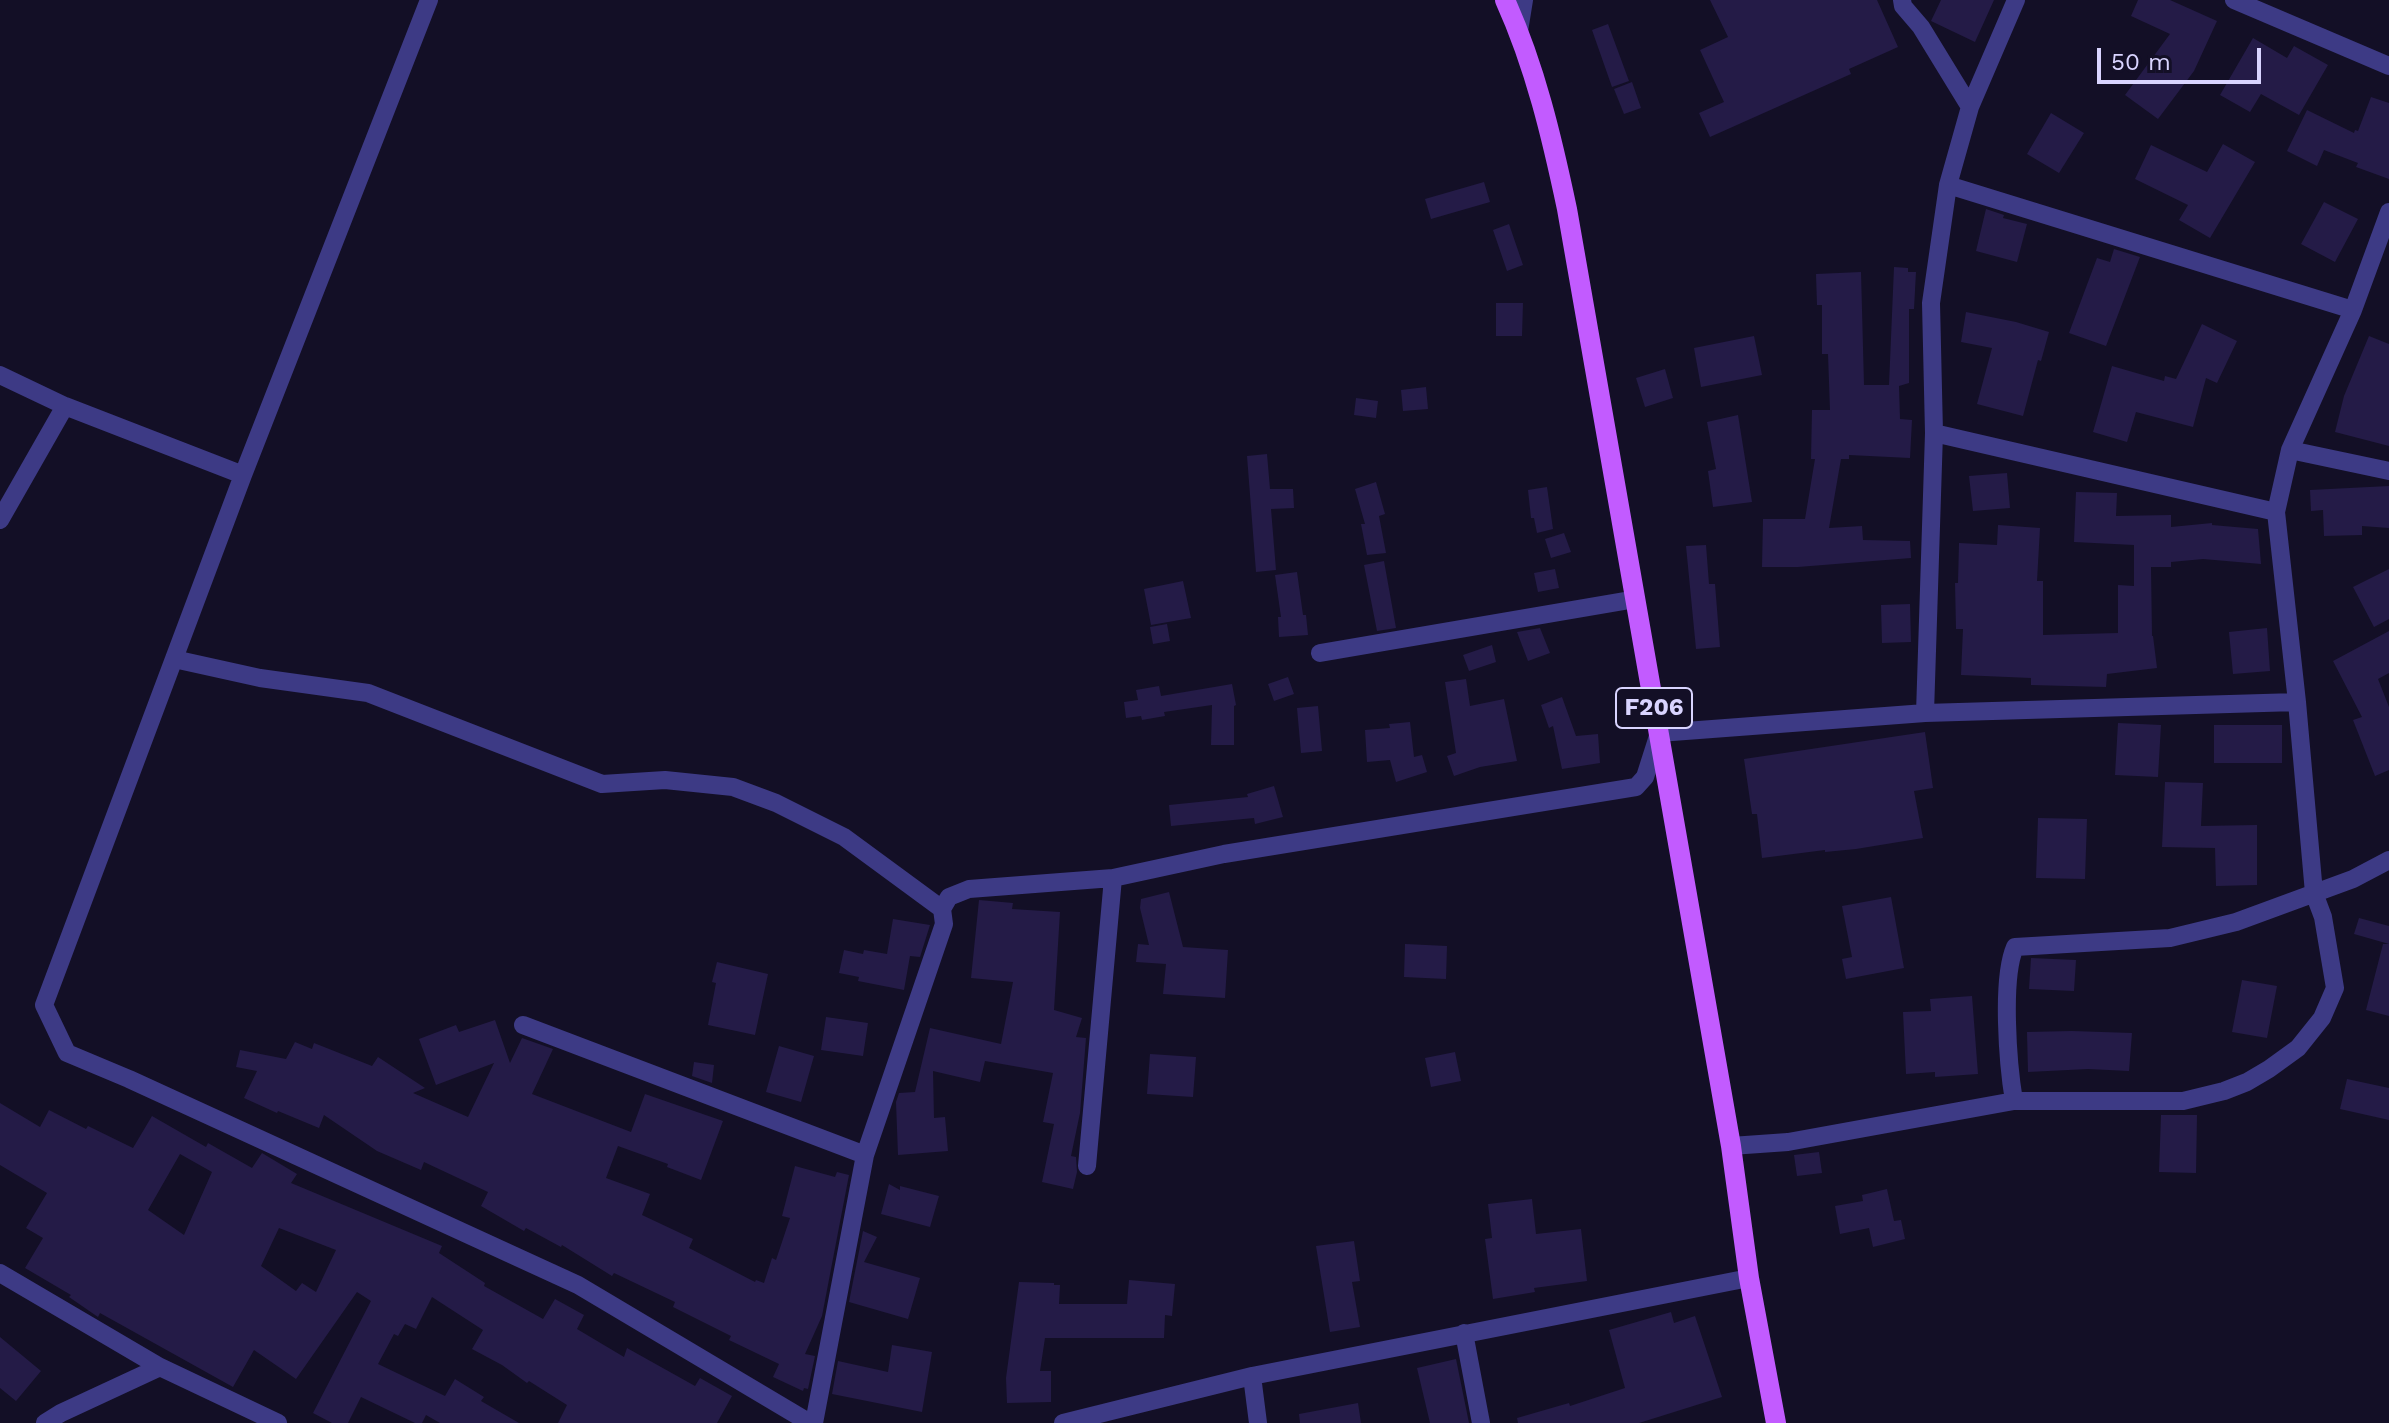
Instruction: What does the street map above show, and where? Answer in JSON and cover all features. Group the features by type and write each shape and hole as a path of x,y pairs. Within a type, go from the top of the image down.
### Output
{"main road":[{"name":"F206","path":"1505,0 1519,31 1552,140 1567,209 1731,1146 1749,1278 1776,1423"}],"street":[{"path":"429,0 243,475 44,1005 67,1053 578,1285 812,1423 865,1155 944,924 942,909 949,897 969,889 1113,878 1224,854 1636,787 1645,777 1659,733 1925,713 2297,702"},
{"path":"1519,31 1524,0"},
{"path":"1902,0 1970,107"},
{"path":"1925,713 1934,433 1931,303 1948,185 1970,107 2016,0"},
{"path":"2234,0 2389,66"},
{"path":"1948,185 2353,310"},
{"path":"1731,1146 1788,1142 2014,1101 2183,1101 2224,1091 2269,1069 2298,1048 2322,1018 2335,988 2323,917 2314,893 2276,512 2290,450 2353,310 2389,212"},
{"path":"0,375 65,406 243,475"},
{"path":"0,520 65,406"},
{"path":"1934,433 2276,512"},
{"path":"2290,450 2389,471"},
{"path":"1320,653 1636,599"},
{"path":"174,659 260,678 368,693 602,784 665,780 733,787 776,803 844,837 942,909"},
{"path":"2014,1101 2010,1076 2007,980 2015,947 2170,938 2236,922 2353,879 2389,860"},
{"path":"1087,1166 1113,878"},
{"path":"523,1025 865,1155"},
{"path":"0,1273 160,1367 278,1423"},
{"path":"1063,1423 1252,1376 1749,1278"},
{"path":"1464,1333 1481,1423"},
{"path":"45,1423 160,1367"},
{"path":"1252,1376 1258,1423"}],"building":[{"path":"1710,0 1877,0 1898,47 1849,69 1851,74 1710,137 1699,113 1724,102 1700,50 1728,37"},
{"path":"1941,0 1994,0 1975,42 1931,21"},
{"path":"2138,0 2170,0 2217,21 2194,71 2158,119 2125,95 2170,34 2131,16"},
{"path":"1608,24 1629,81 1612,87 1592,30"},
{"path":"2253,38 2287,58 2294,46 2328,65 2299,115 2261,94 2250,112 2220,95"},
{"path":"1632,82 1641,108 1624,114 1614,89"},
{"path":"2371,97 2389,103 2389,179 2356,167 2358,163 2324,150 2317,166 2287,151 2307,110 2354,133 2358,131"},
{"path":"2051,113 2084,133 2059,173 2027,154"},
{"path":"2223,144 2255,162 2210,238 2179,220 2188,205 2135,179 2151,145 2207,172"},
{"path":"1484,182 1490,202 1431,219 1425,199"},
{"path":"2324,202 2358,219 2335,262 2301,244"},
{"path":"1986,209 2004,215 2003,218 2027,224 2017,262 1976,251"},
{"path":"1509,224 1523,265 1507,271 1493,230"},
{"path":"2114,249 2140,257 2106,346 2069,333 2097,258 2110,262"},
{"path":"1894,267 1916,272 1914,309 1909,309 1909,383 1899,386 1900,419 1912,420 1910,458 1849,455 1849,459 1841,459 1829,528 1862,526 1863,540 1910,541 1911,558 1762,567 1763,519 1805,519 1815,459 1811,459 1812,410 1830,410 1828,354 1822,354 1822,305 1817,305 1816,274 1861,272 1864,385 1889,385"},
{"path":"1496,303 1523,303 1522,336 1496,336"},
{"path":"1966,312 2049,332 2023,416 1977,404 1992,348 1961,342"},
{"path":"2202,324 2237,341 2217,383 2206,378 2193,427 2136,412 2127,442 2093,432 2112,366 2164,381 2165,376 2176,379"},
{"path":"1754,336 1762,375 1701,387 1694,348"},
{"path":"2369,336 2389,344 2389,446 2335,432 2344,396"},
{"path":"1665,369 1673,398 1645,407 1636,378"},
{"path":"1426,387 1428,409 1403,411 1401,390"},
{"path":"1356,398 1378,401 1376,418 1354,415"},
{"path":"1738,415 1752,502 1713,507 1708,471 1716,469 1707,422"},
{"path":"1267,454 1270,489 1293,489 1294,508 1271,509 1276,570 1256,572 1247,456"},
{"path":"2007,473 2010,508 1973,511 1969,476"},
{"path":"1376,482 1385,514 1379,516 1386,553 1367,555 1361,524 1365,524 1355,489"},
{"path":"2389,486 2389,528 2362,526 2362,535 2324,536 2323,510 2311,511 2310,490"},
{"path":"1547,487 1553,529 1537,533 1534,518 1531,518 1528,490"},
{"path":"2076,492 2117,493 2116,516 2171,515 2171,527 2212,523 2258,529 2261,564 2203,559 2171,562 2171,567 2151,567 2152,636 2157,668 2107,674 2106,687 2031,685 2031,678 1961,675 1963,629 1956,629 1955,583 1958,583 1959,543 1997,545 1998,525 2040,528 2037,581 2043,581 2043,635 2118,633 2118,585 2134,586 2134,545 2074,542"},
{"path":"1564,533 1571,552 1551,558 1545,539"},
{"path":"1706,545 1709,584 1715,584 1720,647 1696,649 1686,546"},
{"path":"1384,561 1396,628 1377,631 1364,565"},
{"path":"1555,569 1559,588 1538,592 1534,573"},
{"path":"2389,569 2389,619 2374,627 2353,587"},
{"path":"1297,572 1308,635 1279,637 1278,617 1281,617 1275,575"},
{"path":"1183,581 1191,618 1151,625 1144,589"},
{"path":"1910,604 1911,642 1882,643 1881,605"},
{"path":"1167,624 1170,641 1153,644 1150,627"},
{"path":"1540,628 1550,653 1528,661 1517,632"},
{"path":"2267,628 2270,671 2233,674 2229,632"},
{"path":"2389,631 2389,673 2378,679 2389,707 2389,770 2375,776 2353,720 2362,717 2333,661"},
{"path":"1492,645 1496,662 1469,671 1463,655"},
{"path":"1288,677 1294,694 1274,701 1268,684"},
{"path":"1466,679 1470,706 1504,699 1517,761 1480,767 1454,776 1447,756 1456,753 1445,682"},
{"path":"1232,684 1236,705 1234,745 1211,745 1212,705 1164,712 1165,716 1142,720 1141,716 1126,718 1124,702 1138,700 1136,690 1159,686 1161,696"},
{"path":"1562,697 1576,736 1598,734 1600,763 1562,769 1553,726 1549,728 1541,705"},
{"path":"1318,706 1322,751 1301,753 1297,708"},
{"path":"1410,722 1414,757 1422,755 1427,772 1396,782 1390,760 1367,762 1365,730 1390,728 1389,724"},
{"path":"2118,723 2161,725 2158,777 2115,775"},
{"path":"2214,725 2282,725 2282,763 2214,763"},
{"path":"1925,732 1933,788 1914,791 1923,838 1856,849 1762,858 1757,814 1752,814 1744,759"},
{"path":"2165,782 2203,783 2201,826 2257,825 2257,885 2216,886 2215,848 2162,847"},
{"path":"1274,786 1283,817 1255,824 1254,818 1171,826 1169,805 1248,797 1247,794"},
{"path":"2038,818 2087,819 2085,879 2036,878"},
{"path":"1169,892 1183,947 1228,950 1225,998 1163,994 1166,964 1136,962 1138,944 1149,945 1140,908 1141,899"},
{"path":"1891,897 1904,968 1846,979 1842,959 1852,957 1842,906"},
{"path":"979,900 1013,903 1012,909 1060,912 1054,1010 1082,1018 1076,1037 1086,1038 1080,1113 1071,1156 1076,1157 1077,1172 1073,1189 1042,1182 1054,1124 1043,1122 1053,1073 985,1061 980,1082 933,1071 934,1118 945,1117 948,1151 898,1155 896,1102 899,1093 915,1092 930,1028 1001,1044 1013,982 971,978"},
{"path":"2359,918 2389,926 2389,944 2354,934"},
{"path":"893,919 930,925 920,957 910,956 904,990 858,981 859,977 839,973 844,950 887,954"},
{"path":"1405,944 1447,946 1446,979 1404,977"},
{"path":"2383,944 2389,944 2389,1016 2366,1010"},
{"path":"2031,958 2076,960 2074,991 2029,989"},
{"path":"717,962 768,974 755,1035 708,1025"},
{"path":"2242,980 2277,986 2267,1038 2232,1032"},
{"path":"1972,996 1978,1074 1935,1077 1935,1072 1906,1074 1903,1012 1931,1011 1930,999"},
{"path":"826,1017 868,1023 863,1056 821,1050"},
{"path":"495,1020 510,1063 522,1038 553,1049 532,1094 631,1132 645,1094 723,1121 701,1180 618,1146 606,1178 650,1194 642,1215 693,1239 689,1248 755,1282 764,1283 772,1258 776,1260 790,1218 782,1216 795,1166 835,1177 837,1172 849,1175 822,1316 805,1354 815,1356 808,1389 804,1388 803,1391 773,1377 779,1364 729,1340 731,1336 673,1307 675,1302 614,1273 612,1276 562,1245 526,1228 524,1231 481,1206 488,1192 424,1162 421,1170 377,1151 324,1115 319,1128 244,1098 257,1071 236,1067 240,1050 286,1059 295,1042 312,1049 314,1043 372,1066 378,1057 425,1088 413,1093 468,1117 494,1063 436,1085 419,1039 456,1025 459,1032"},
{"path":"2027,1032 2132,1033 2129,1071 2088,1069 2028,1072"},
{"path":"779,1046 814,1056 801,1102 766,1092"},
{"path":"1455,1052 1461,1081 1431,1087 1425,1058"},
{"path":"1150,1054 1196,1057 1193,1097 1147,1094"},
{"path":"694,1062 714,1065 712,1083 692,1076"},
{"path":"2347,1079 2389,1088 2389,1120 2340,1109"},
{"path":"0,1103 40,1127 49,1110 133,1148 152,1116 206,1147 208,1143 252,1168 262,1153 297,1174 291,1183 442,1246 439,1253 485,1283 484,1286 543,1319 555,1299 584,1315 577,1329 624,1357 627,1348 695,1386 700,1378 732,1396 717,1423 558,1423 567,1405 472,1349 483,1330 432,1297 416,1329 405,1324 398,1336 394,1334 378,1364 445,1396 455,1379 484,1397 481,1401 519,1423 440,1423 426,1415 422,1423 415,1423 361,1397 348,1423 332,1423 313,1413 371,1301 357,1292 296,1379 254,1350 233,1387 100,1313 98,1317 69,1297 71,1295 25,1268 43,1238 26,1228 47,1193 0,1165","holes":["180,1154 212,1172 184,1235 148,1210","279,1228 336,1250 316,1292 302,1283 296,1291 261,1266"]},
{"path":"2161,1115 2197,1115 2196,1173 2159,1172"},
{"path":"1819,1152 1822,1173 1797,1176 1794,1155"},
{"path":"889,1184 900,1190 900,1186 939,1196 930,1227 881,1214"},
{"path":"1887,1189 1894,1221 1901,1220 1905,1239 1873,1247 1869,1228 1840,1234 1835,1206 1863,1201 1862,1195"},
{"path":"1532,1199 1536,1234 1581,1229 1587,1281 1534,1288 1535,1292 1493,1299 1485,1239 1492,1238 1488,1204"},
{"path":"863,1231 877,1237 864,1262 920,1278 908,1319 849,1302"},
{"path":"1354,1241 1360,1281 1352,1282 1360,1327 1330,1332 1316,1246"},
{"path":"1129,1280 1175,1284 1172,1316 1165,1315 1164,1338 1045,1338 1040,1371 1051,1371 1051,1402 1007,1403 1006,1378 1019,1282 1060,1285 1059,1304 1127,1304"},
{"path":"1671,1312 1674,1323 1695,1316 1722,1397 1639,1423 1518,1423 1517,1418 1569,1403 1570,1406 1625,1388 1609,1330"},
{"path":"0,1337 41,1371 16,1401 0,1388"},
{"path":"892,1345 932,1352 922,1412 832,1394 838,1361 888,1372"},
{"path":"1456,1359 1469,1423 1430,1423 1417,1368"},
{"path":"1358,1403 1361,1423 1300,1423 1299,1414"}]}
